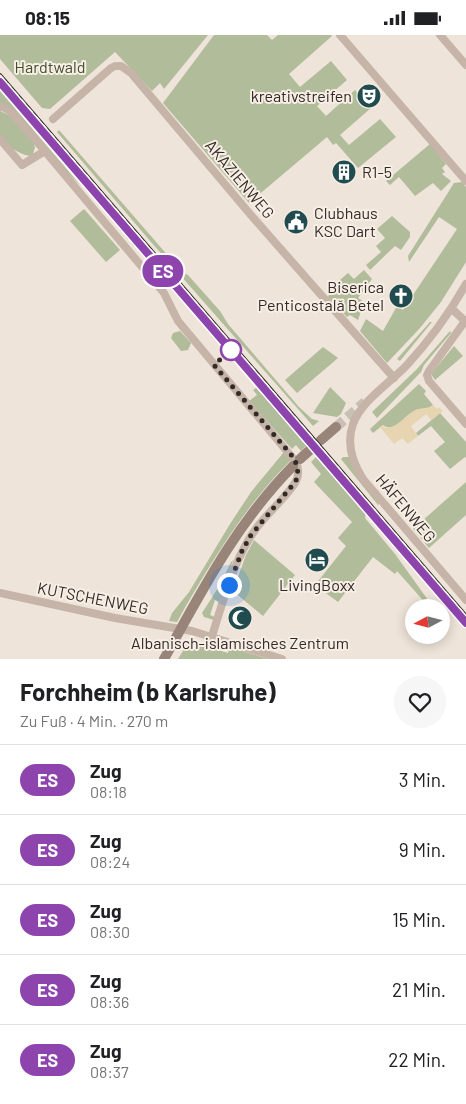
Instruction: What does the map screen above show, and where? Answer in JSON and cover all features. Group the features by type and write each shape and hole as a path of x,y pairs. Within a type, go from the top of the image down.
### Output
{"main road":[{"path":"321,440 336,427"},
{"path":"164,659 187,629 223,555 243,524 296,461 311,449"}],"street":[{"path":"340,35 466,181"},
{"path":"440,35 466,65"},
{"name":"AKAZIENWEG","path":"53,119 115,66 124,67 132,73 250,214 394,378"},
{"path":"0,107 10,111 164,293 178,321 298,465 298,476 294,485 269,511 242,551 212,636"},
{"path":"0,139 22,165 45,151"},
{"path":"394,378 454,311 466,284"},
{"path":"454,311 466,322 427,375 429,381 466,424"},
{"name":"HÄFENWEG","path":"394,378 360,411 353,423 350,452 356,469 404,529 466,600"},
{"name":"KUTSCHENWEG","path":"0,593 115,618 187,629 282,659"}],"green space":[{"name":"Hardtwald","path":"0,35 208,35 164,89 160,83 152,91 115,52 50,109 42,108 0,59"},
{"path":"214,35 267,35 272,40 278,35 331,35 289,74 300,87 331,61 347,80 317,106 326,116 355,90 371,108 340,135 349,145 380,119 396,137 358,168 336,143 333,145 327,137 249,203 163,103"},
{"path":"0,91 81,186 0,106"},
{"path":"0,111 9,115 33,142 35,147 33,154 30,156 17,151 0,136"},
{"path":"59,130 183,273 188,275 220,311 228,324 299,407 312,419 319,421 313,426 151,242 57,132"},
{"path":"430,144 446,164 442,168 445,172 442,174 451,181 441,191 433,183 415,196 399,177 390,185 386,181"},
{"path":"462,182 466,187 466,262 441,302 420,328 387,363 360,331 366,319 383,331 397,306 403,310 457,229 439,217 409,262 408,256 454,183"},
{"path":"84,209 120,250 106,262 70,221"},
{"path":"392,216 410,232 410,237 401,250 395,246 370,270 366,265 381,252 376,246 385,238 377,229"},
{"path":"364,270 372,279 358,298 364,302 358,320 350,315 347,317 328,297 333,286 348,273 354,279"},
{"path":"432,322 400,361 397,359"},
{"path":"180,331 191,343 188,350 181,351 171,338 173,333"},
{"path":"450,331 451,333 424,365 421,372 377,418 372,412 417,369"},
{"path":"454,346 463,356 435,380 431,374"},
{"path":"323,347 338,358 297,393 285,380"},
{"path":"419,384 426,391 424,394 433,405 414,411 395,426 387,427 383,425 373,433 370,429"},
{"path":"330,387 346,403 341,414 337,417 313,413"},
{"path":"256,388 308,444 301,451 296,445 292,449 249,401 257,395 253,390"},
{"path":"440,413 466,442 466,458 450,469 434,451 445,442 431,426 418,436 416,433"},
{"path":"284,452 291,460 258,496 228,537 177,622 169,621 172,613 189,592 251,492"},
{"path":"317,456 366,513 365,518 395,554 427,599 422,599 397,571 395,574 373,557 338,602 315,585 346,546 338,538 352,522 314,482 321,474 311,462"},
{"path":"349,457 378,505 341,459"},
{"path":"466,482 466,515 429,548 413,529"},
{"path":"254,540 295,575 263,616 233,591 246,555"},
{"path":"233,560 220,602 215,600 210,615 215,617 214,620 204,617 202,613"},
{"path":"189,641 209,643 208,647 228,653 230,647 268,659 178,659"}],"sand":[{"path":"433,405 443,411 431,420 426,414 411,426 418,436 408,444 402,438 394,444 380,427 383,425 386,428 394,426 410,413"}],"tunnel":[{"path":"336,427 365,402"}],"railway":[{"path":"0,75 466,616"}],"train":[{"name":"ES","path":"0,82 466,623"}],"place":[{"name":"kreativstreifen","path":"369,96"},
{"name":"R1-5","path":"344,172"},
{"name":"Clubhaus KSC Dart","path":"296,222"},
{"name":"Biserica Penticostală Betel","path":"401,296"},
{"name":"LivingBoxx","path":"317,560"},
{"name":"Albanisch-islamisches Zentrum","path":"240,618"}],"route":[{"path":"229,585 242,551 251,535 269,511 294,485 298,473 298,465 294,458 214,365 231,350"}]}
